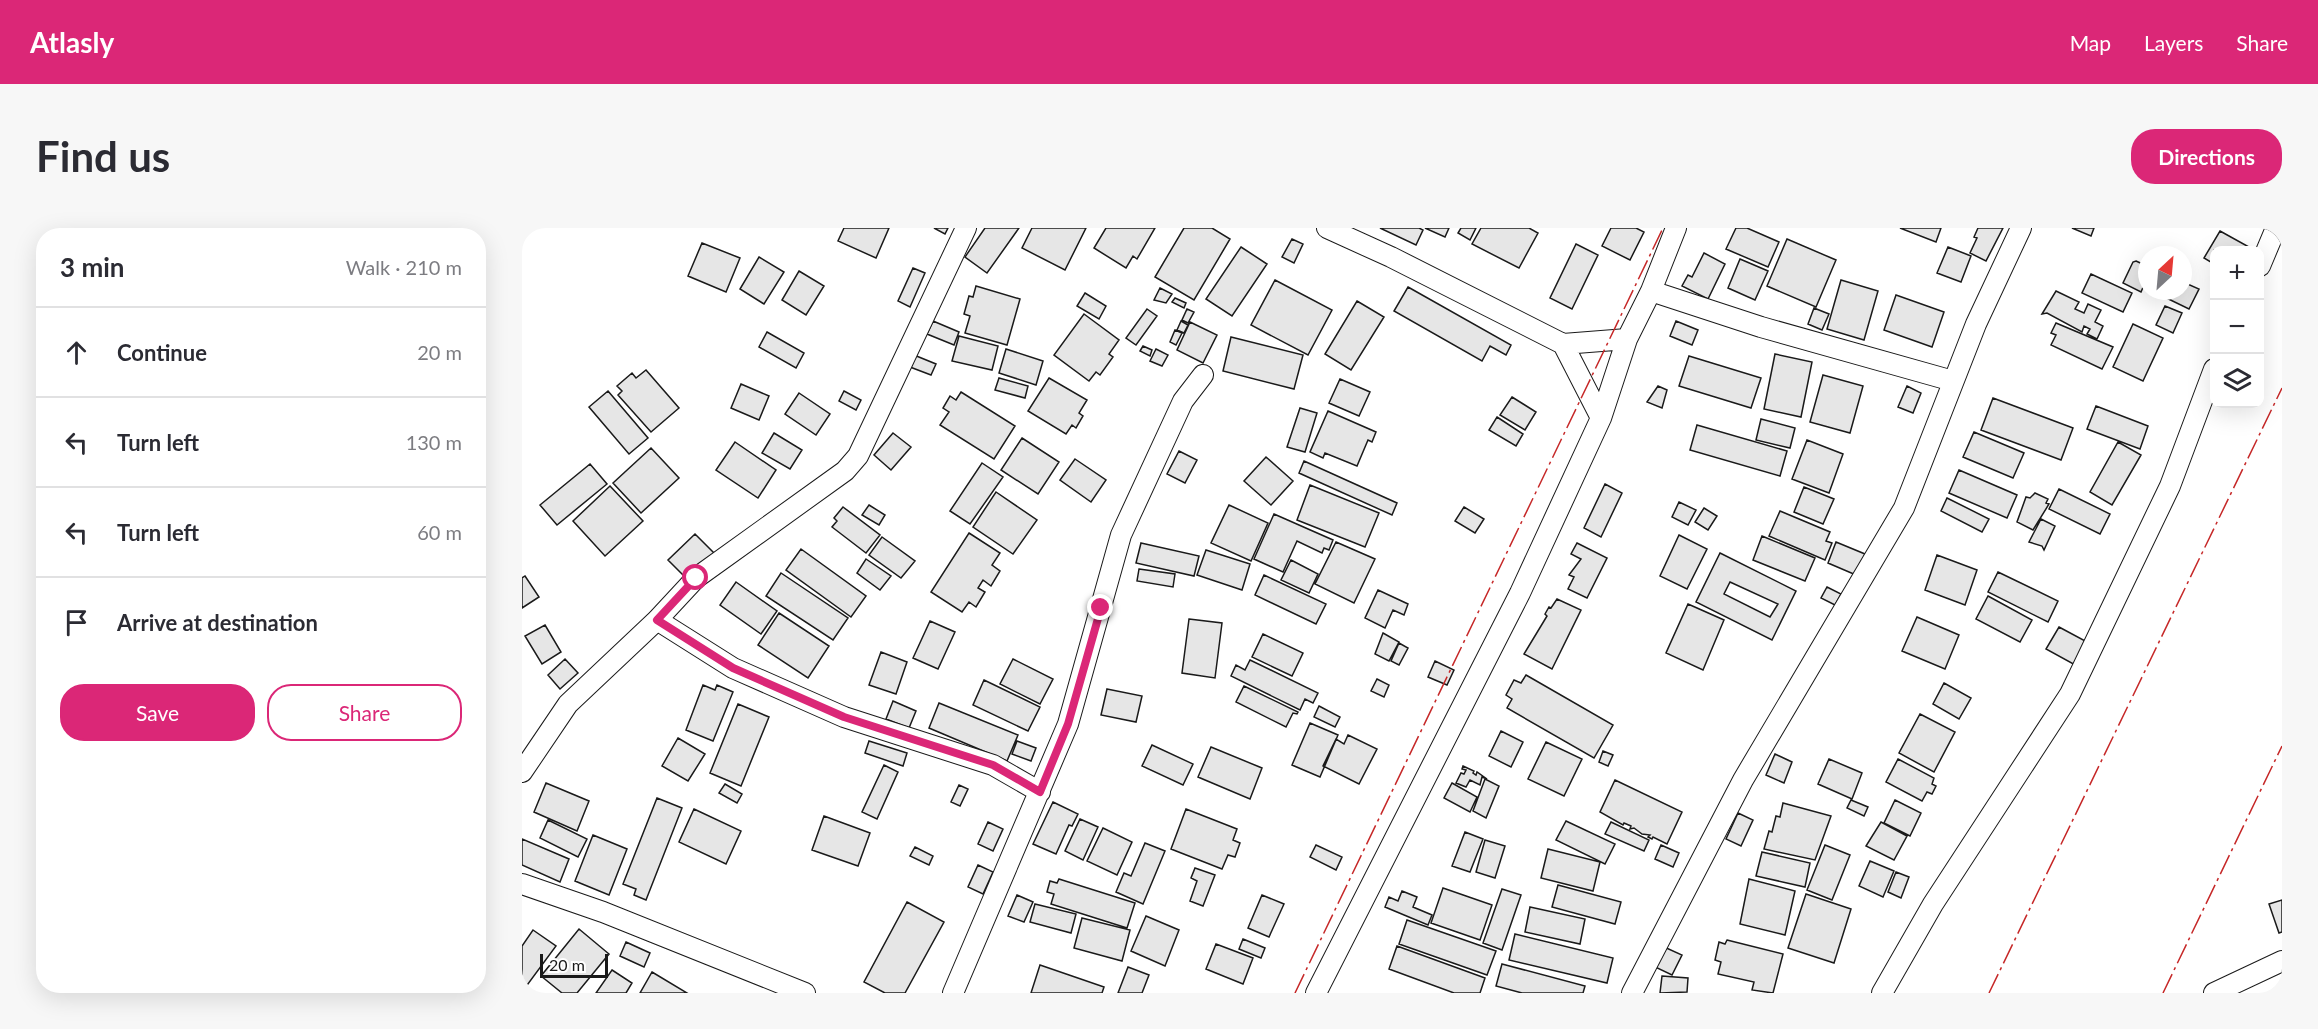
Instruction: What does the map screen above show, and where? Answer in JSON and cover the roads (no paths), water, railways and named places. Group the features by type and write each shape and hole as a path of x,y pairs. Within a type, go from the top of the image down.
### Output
{"street":[{"path":"522,772 568,704 704,572 845,471 858,456 966,228"},
{"path":"1328,228 1391,257 1563,344 1627,339"},
{"path":"1317,993 1520,592 1601,418 1627,339 1651,291 1676,228"},
{"path":"1632,993 1743,780 1904,508 1953,381 2021,228"},
{"path":"2264,255 2276,228"},
{"path":"1651,291 1761,327 1953,381"},
{"path":"1563,344 1601,418"},
{"path":"953,993 1068,724 1095,634 1107,578 1121,536 1183,401 1203,375"},
{"path":"1882,993 1933,904 2070,694 2170,486 2210,380"},
{"path":"657,620 733,668 844,717 993,765 1040,792"},
{"path":"522,884 603,912 805,993"},
{"path":"2214,993 2282,961"}]}
